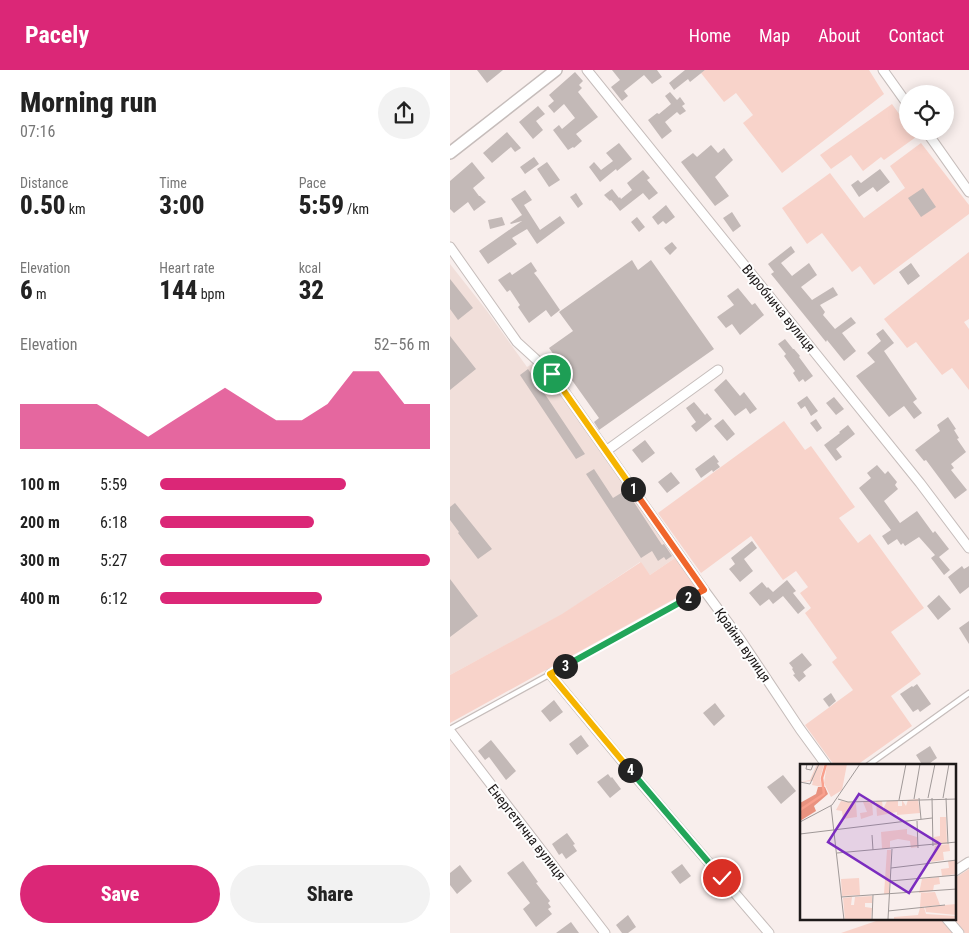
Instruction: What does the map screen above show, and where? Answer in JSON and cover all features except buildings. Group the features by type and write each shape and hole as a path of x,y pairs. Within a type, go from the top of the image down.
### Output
{"street":[{"path":"450,153 556,70"},
{"name":"Виробнича вулиця","path":"587,70 920,483 969,548"},
{"path":"883,70 899,92"},
{"path":"932,140 969,192"},
{"name":"Крайня вулиця","path":"450,247 517,342 552,374 740,639 826,764"},
{"path":"606,451 718,370"},
{"path":"550,674 769,933"},
{"name":"Енергетична вулиця","path":"450,730 605,933"},
{"path":"957,870 969,862"},
{"path":"948,920 959,933"}],"lane":[{"path":"450,730 704,590"},
{"path":"870,764 969,693"}],"shaded area":[{"path":"705,70 869,70 884,94 782,173 743,123 753,115 736,93 724,102 701,73"},
{"path":"892,104 899,114 899,140 912,140 884,160 881,157 863,171 851,155 831,169 820,155"},
{"path":"921,143 969,205 969,214 874,285 860,266 852,272 822,233 807,244 782,208 830,173 864,218 905,188 890,166"},
{"path":"969,252 969,319 964,322 969,329 969,390 952,368 942,375 916,342 907,348 884,319"},
{"path":"450,264 527,367 534,363 548,377 675,558 650,575 640,562 563,614 450,675"},
{"path":"784,421 805,450 811,446 855,507 839,518 858,543 870,534 924,608 891,632 921,674 891,696 912,726 858,764 833,764 805,725 853,690 832,662 837,658 805,613 811,608 800,593 808,587 796,571 783,580 751,536 701,573 658,513"},
{"path":"675,558 696,587 450,723 450,675 562,614 641,562 650,575"},
{"path":"969,869 969,933 965,933 954,920 957,920 957,877"},
{"path":"879,920 943,920 953,933 841,933"}],"route":[{"path":"552,374 704,590 550,674 722,878"}]}
